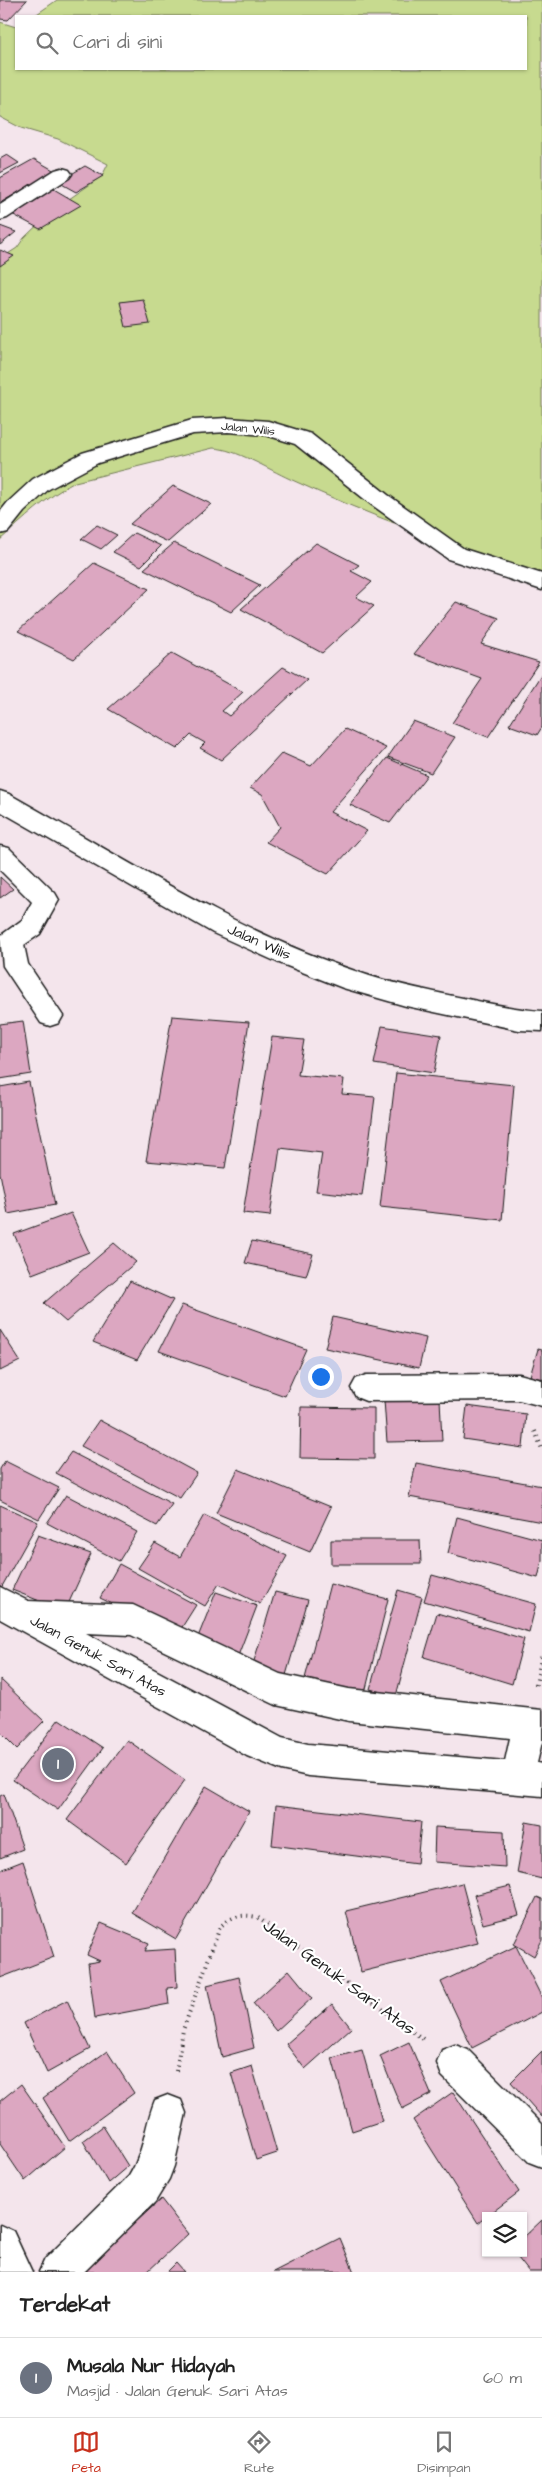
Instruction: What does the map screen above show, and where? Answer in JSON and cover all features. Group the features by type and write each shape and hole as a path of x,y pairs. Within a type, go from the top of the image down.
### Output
{"street":[{"path":"0,214 62,174"},
{"name":"Jalan Wilis","path":"0,527 16,507 41,484 90,458 192,427 228,424 260,428 303,439 380,500 456,554 542,582"},
{"name":"Jalan Wilis","path":"0,800 222,926 286,955 352,981 406,996 520,1020 542,1021"},
{"path":"0,855 46,900 30,927 10,941 16,966 50,1016"},
{"path":"366,1388 519,1387 542,1393"},
{"name":"Jalan Genuk Sari Atas","path":"11,1608 133,1620 276,1689 349,1704 535,1724 530,1778 308,1760 282,1754 259,1745 11,1608"},
{"path":"456,2063 542,2149"},
{"path":"58,2272 142,2189 156,2166 168,2113"},
{"path":"0,2244 13,2272"}],"path":[{"name":"Jalan Genuk Sari Atas","path":"168,2113 183,2030 220,1927 230,1917 241,1914 257,1917 456,2063"}],"green space":[{"path":"57,0 542,0 542,577 383,519 321,493 252,460 232,452 213,448 75,482 45,501 0,540 0,259 17,248 24,238 52,211 102,176 108,164 58,139 21,128 0,117 0,22 15,27 15,70 527,70 527,15 35,15"}],"building":[{"path":"0,0 27,0 8,20 0,19"},
{"path":"7,155 19,163 0,173 0,159"},
{"path":"34,159 55,171 0,203 0,178"},
{"path":"85,166 103,176 76,192 58,182"},
{"path":"52,188 81,205 40,229 10,213"},
{"path":"0,226 16,232 0,245"},
{"path":"0,250 14,256 0,266"},
{"path":"143,299 150,324 126,327 120,302"},
{"path":"173,486 211,504 168,542 130,524"},
{"path":"97,525 117,535 101,549 81,539"},
{"path":"134,533 161,546 141,566 113,552"},
{"path":"174,543 260,585 231,612 144,569"},
{"path":"316,543 359,565 351,571 372,582 356,597 374,606 322,653 241,609"},
{"path":"94,563 149,589 74,659 18,631"},
{"path":"456,602 499,618 481,644 539,662 488,737 452,723 482,679 414,654"},
{"path":"172,653 243,692 222,711 229,716 283,667 307,680 221,760 200,748 205,743 191,735 177,749 108,709"},
{"path":"542,673 542,727 537,735 509,725"},
{"path":"413,721 455,737 431,773 388,757"},
{"path":"345,729 386,748 330,812 367,831 328,874 266,842 280,827 262,794 250,788 282,753 311,766"},
{"path":"387,758 427,775 390,823 350,805"},
{"path":"0,877 13,889 0,898"},
{"path":"172,1016 249,1022 225,1168 146,1161"},
{"path":"23,1021 31,1074 0,1079 0,1024"},
{"path":"382,1026 441,1035 434,1073 374,1064"},
{"path":"272,1037 304,1040 298,1075 344,1079 342,1094 375,1097 362,1196 316,1191 322,1153 280,1148 270,1216 243,1213"},
{"path":"396,1073 514,1085 502,1220 380,1207"},
{"path":"29,1082 55,1205 8,1214 0,1173 0,1087"},
{"path":"71,1213 89,1252 32,1274 14,1234"},
{"path":"252,1241 313,1254 306,1276 245,1263"},
{"path":"114,1243 136,1262 66,1322 44,1303"},
{"path":"130,1281 173,1300 137,1360 93,1342"},
{"path":"182,1305 306,1349 285,1396 159,1351"},
{"path":"333,1317 426,1338 419,1368 325,1348"},
{"path":"0,1330 20,1361 0,1371"},
{"path":"538,1349 542,1350 542,1379 530,1376"},
{"path":"440,1399 442,1441 387,1442 384,1400"},
{"path":"467,1406 526,1414 523,1448 463,1439"},
{"path":"301,1407 374,1408 374,1459 300,1458"},
{"path":"99,1420 197,1473 180,1498 81,1446"},
{"path":"71,1452 172,1504 157,1526 56,1473"},
{"path":"5,1461 59,1488 39,1519 0,1500 0,1469"},
{"path":"416,1463 542,1486 542,1522 409,1497"},
{"path":"238,1469 331,1507 310,1552 216,1513"},
{"path":"66,1495 137,1532 119,1561 47,1523"},
{"path":"0,1505 38,1522 0,1590"},
{"path":"204,1515 287,1556 260,1604 219,1584 205,1606 138,1568 155,1543 180,1557"},
{"path":"457,1517 542,1540 542,1561 538,1578 448,1553"},
{"path":"38,1535 91,1554 65,1611 12,1590"},
{"path":"331,1540 420,1540 421,1564 331,1564"},
{"path":"119,1564 196,1605 177,1635 100,1598"},
{"path":"432,1575 536,1604 529,1632 424,1601"},
{"path":"330,1584 388,1599 363,1701 303,1686"},
{"path":"398,1590 422,1597 396,1696 370,1689"},
{"path":"216,1592 257,1606 236,1661 194,1647"},
{"path":"275,1592 308,1600 284,1682 250,1674"},
{"path":"437,1613 524,1639 512,1684 424,1657"},
{"path":"0,1679 44,1721 17,1749 0,1732"},
{"path":"59,1719 103,1748 58,1810 13,1780"},
{"path":"127,1740 185,1780 126,1863 67,1820"},
{"path":"206,1786 249,1811 176,1939 132,1913"},
{"path":"4,1794 23,1849 0,1858 0,1796"},
{"path":"276,1805 421,1822 417,1864 272,1845"},
{"path":"526,1822 542,1825 542,1879 517,1873"},
{"path":"435,1827 504,1831 505,1867 434,1862"},
{"path":"23,1861 54,1957 0,1978 0,1870"},
{"path":"462,1883 478,1943 361,1972 346,1911"},
{"path":"510,1886 519,1915 483,1924 474,1895"},
{"path":"537,1897 542,1899 542,1940 534,1956 514,1944"},
{"path":"101,1923 149,1943 145,1951 175,1949 177,1987 167,1988 169,2004 95,2018 88,1963 100,1961 87,1955"},
{"path":"516,1946 542,1998 542,2012 472,2048 441,1982"},
{"path":"289,1970 312,1998 276,2031 253,2003"},
{"path":"239,1977 254,2048 222,2057 207,1985"},
{"path":"67,2000 90,2049 47,2073 24,2023"},
{"path":"332,2004 351,2028 305,2069 286,2044"},
{"path":"409,2042 431,2094 402,2109 380,2056"},
{"path":"362,2050 382,2121 352,2131 332,2058"},
{"path":"107,2051 134,2093 69,2141 43,2098"},
{"path":"542,2051 542,2117 511,2082"},
{"path":"252,2066 277,2153 256,2160 231,2073"},
{"path":"21,2084 65,2147 25,2181 0,2144 0,2101"},
{"path":"453,2092 519,2192 493,2212 482,2212 482,2220 478,2223 413,2120"},
{"path":"103,2126 128,2166 108,2183 83,2141"},
{"path":"161,2199 188,2234 147,2272 81,2272"},
{"path":"542,2220 542,2272 529,2272 517,2257 527,2257 527,2234"},
{"path":"340,2238 354,2272 273,2272"},
{"path":"176,2263 184,2272 167,2272"}],"place":[{"name":"Musala Nur Hidayah","path":"58,1764"}]}
